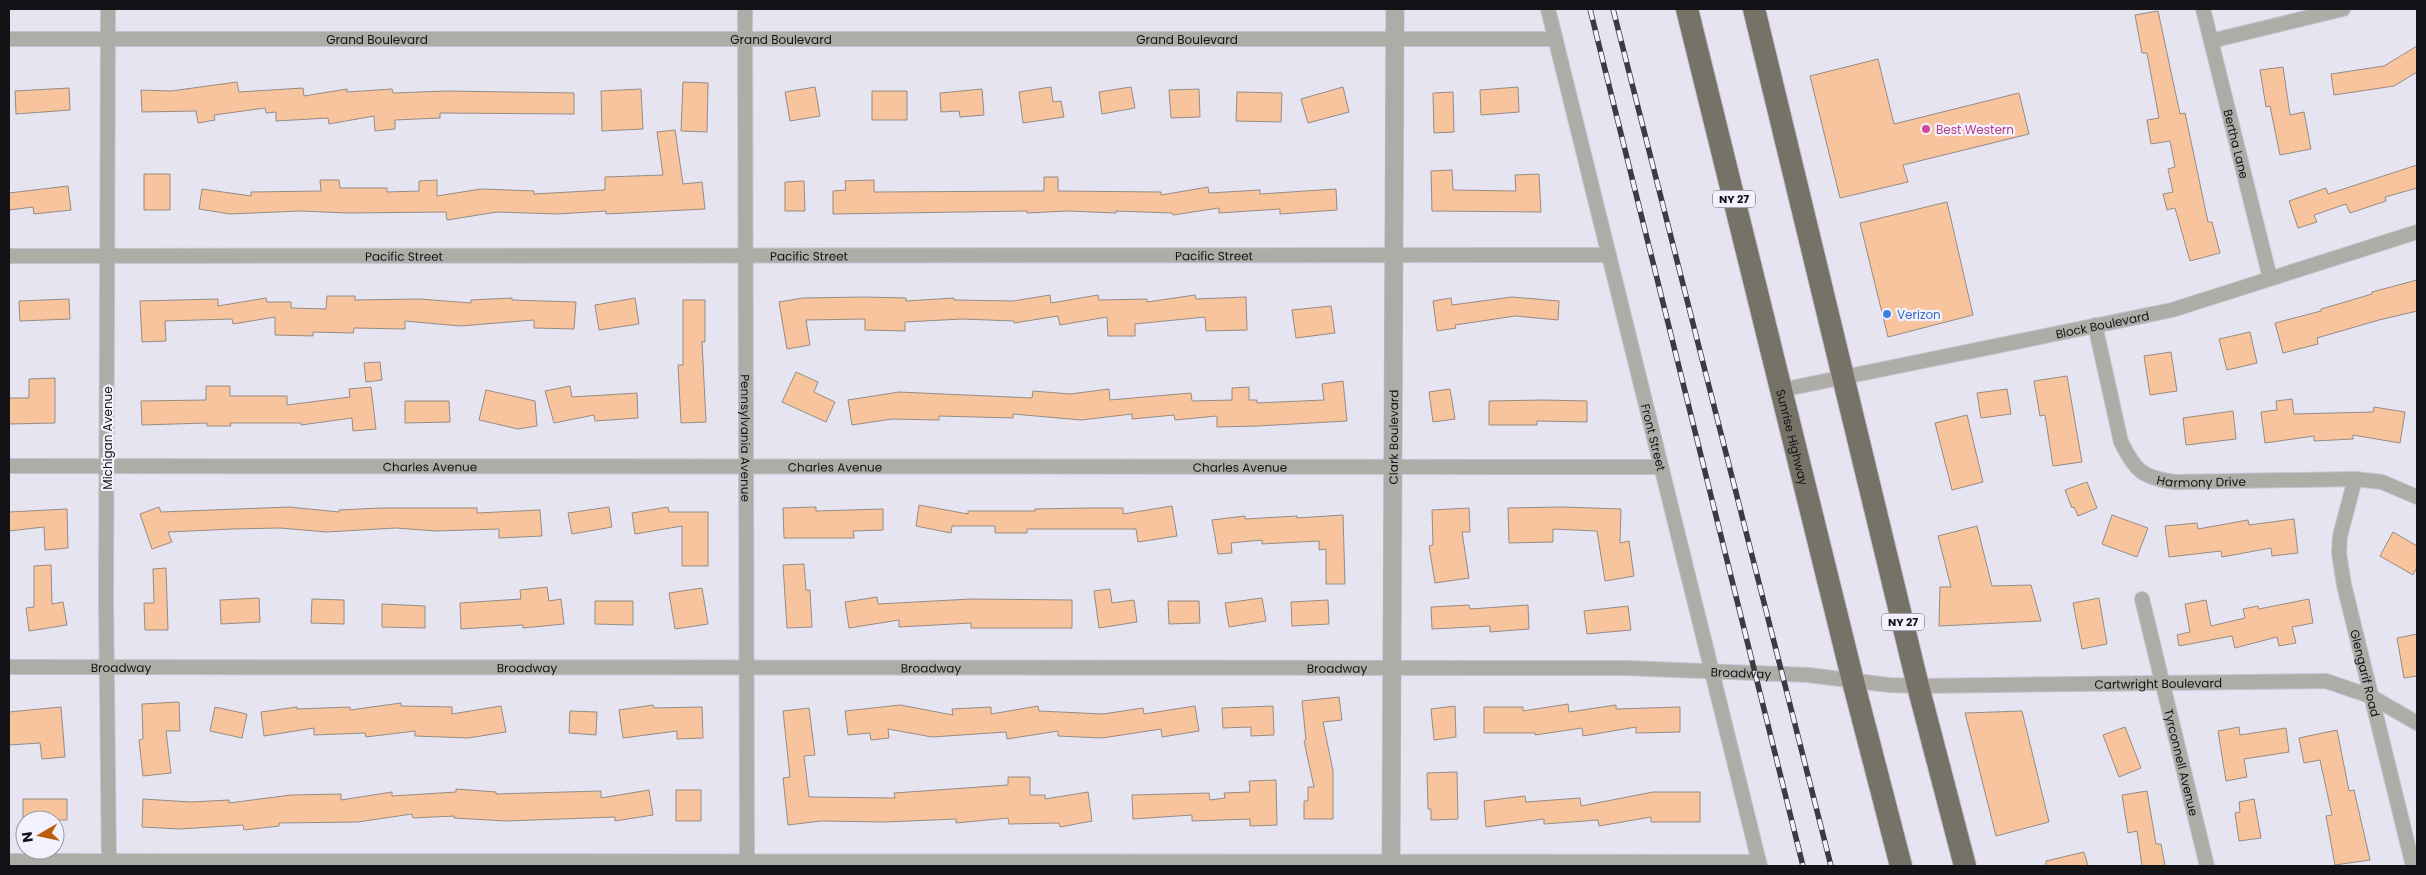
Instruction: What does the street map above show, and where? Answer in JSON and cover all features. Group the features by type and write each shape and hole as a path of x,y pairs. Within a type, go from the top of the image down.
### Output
{"highway":[{"name":"Sunrise Highway","path":"1687,9 1853,680 1901,866"},
{"name":"NY 27","path":"1754,9 1918,686 1965,866"}],"street":[{"name":"Michigan Avenue","path":"108,9 107,466 109,864"},
{"name":"Pennsylvania Avenue","path":"745,9 746,864"},
{"name":"Clark Boulevard","path":"1391,863 1395,9"},
{"name":"Front Street","path":"1548,9 1760,864"},
{"name":"Bertha Lane","path":"2203,9 2270,278"},
{"path":"2210,41 2343,9"},
{"name":"Grand Boulevard","path":"9,39 1555,39"},
{"name":"Block Boulevard","path":"1781,390 2172,310 2417,232"},
{"name":"Pacific Street","path":"9,256 1609,255"},
{"name":"Harmony Drive","path":"2095,325 2121,442 2128,458 2140,473 2154,480 2175,482 2355,479 2382,482 2417,497"},
{"name":"Charles Avenue","path":"9,466 1661,467"},
{"name":"Glengarif Road","path":"2355,479 2340,536 2339,553 2344,585 2370,696 2413,866"},
{"name":"Tyrconnell Avenue","path":"2142,599 2206,866"},
{"name":"Broadway","path":"9,667 1625,668 1808,675 1889,685"},
{"name":"Cartwright Boulevard","path":"1889,685 2326,681 2370,696 2417,724"},
{"path":"9,861 109,864 1760,864"}],"building":[{"path":"2158,11 2180,114 2185,113 2208,222 2212,222 2220,253 2190,261 2175,208 2167,210 2163,194 2173,192 2168,169 2175,167 2170,141 2151,144 2147,120 2159,118 2147,53 2142,53 2135,15"},
{"path":"2417,46 2417,72 2394,86 2334,95 2331,74 2384,66"},
{"name":"Best Western","path":"1878,59 1894,124 2019,93 2029,134 1903,165 1908,182 1840,198 1810,76"},
{"path":"2283,67 2290,115 2304,112 2311,149 2280,155 2270,106 2266,107 2260,70"},
{"path":"237,82 239,92 303,88 304,96 347,89 347,92 392,89 393,93 447,91 574,93 574,114 440,113 440,118 395,120 395,129 375,131 374,116 329,124 328,118 276,121 276,112 266,113 265,108 214,115 215,120 198,123 196,111 142,112 141,90 171,91"},
{"path":"683,82 708,83 707,132 681,131"},
{"path":"815,87 820,116 790,121 785,92"},
{"path":"1051,87 1053,102 1061,101 1064,117 1023,123 1019,92"},
{"path":"1131,87 1135,108 1102,114 1099,92"},
{"path":"1343,87 1349,112 1308,123 1301,99"},
{"path":"1518,87 1519,112 1481,115 1480,90"},
{"path":"69,88 70,110 16,114 15,91"},
{"path":"641,89 643,129 602,131 601,91"},
{"path":"982,89 984,115 960,117 959,111 941,112 940,93"},
{"path":"1199,89 1200,117 1171,118 1169,90"},
{"path":"872,91 907,91 907,120 872,120"},
{"path":"1237,92 1282,93 1281,122 1236,121"},
{"path":"1453,92 1454,132 1434,133 1433,93"},
{"path":"675,130 683,184 702,182 705,209 606,214 606,211 557,214 497,212 447,220 446,212 348,213 300,211 230,214 199,209 202,189 251,196 251,192 321,191 320,180 339,180 340,188 387,188 387,192 419,191 419,181 437,180 437,196 481,189 534,191 534,194 605,190 605,177 663,175 657,132"},
{"path":"2417,165 2417,188 2385,197 2386,201 2350,213 2346,204 2314,215 2317,222 2298,228 2289,201 2326,188 2328,194"},
{"path":"1452,170 1453,190 1516,191 1515,175 1539,174 1541,212 1432,211 1431,171"},
{"path":"144,174 170,174 170,210 144,210"},
{"path":"1044,177 1058,177 1058,191 1161,192 1161,195 1208,187 1209,193 1260,190 1260,194 1336,189 1337,210 1280,214 1280,209 1219,213 1219,208 1173,215 1172,213 1116,211 1116,213 1068,211 1027,213 1027,211 833,214 833,191 846,190 845,181 874,180 874,192 1044,191"},
{"path":"804,181 805,211 785,211 785,182"},
{"path":"68,186 71,210 34,214 33,207 9,210 9,193"},
{"path":"1947,202 1973,315 1888,337 1860,223"},
{"path":"2417,280 2417,311 2317,338 2318,344 2283,353 2275,323 2321,311 2321,309 2372,294 2372,292"},
{"path":"1050,295 1051,303 1098,295 1099,300 1147,299 1147,302 1195,295 1196,299 1246,297 1247,330 1206,331 1205,317 1135,324 1135,336 1108,336 1107,317 1060,325 1058,316 1014,323 1014,321 962,319 905,322 905,331 865,330 865,319 806,320 810,345 787,349 779,302 803,298 864,297 906,298 906,301 954,298 954,300 1013,301"},
{"path":"327,296 355,296 355,300 420,299 471,303 471,300 512,298 512,300 576,302 574,329 534,328 534,320 460,326 405,321 405,329 354,328 353,333 313,332 313,336 275,335 275,317 233,324 232,319 165,321 166,341 142,342 140,301 218,299 218,306 266,298 267,302 291,302 291,308 326,309"},
{"path":"1512,297 1559,301 1558,320 1515,316 1455,325 1456,328 1437,331 1433,301 1451,298 1452,305"},
{"path":"635,298 639,324 599,330 595,305"},
{"path":"69,299 70,319 20,321 19,301"},
{"path":"683,300 705,300 705,342 702,342 706,422 681,423 678,365 683,365"},
{"path":"1331,306 1335,333 1296,338 1292,310"},
{"path":"2250,332 2257,363 2227,370 2219,339"},
{"path":"2171,352 2177,391 2150,395 2144,356"},
{"path":"380,362 382,380 366,382 364,363"},
{"path":"796,372 818,382 814,392 835,402 826,422 782,402"},
{"path":"2067,376 2082,462 2053,466 2045,415 2040,416 2034,381"},
{"path":"55,378 55,423 9,424 9,398 29,398 29,379"},
{"path":"1343,381 1347,421 1258,426 1217,427 1217,416 1175,420 1174,415 1132,419 1132,414 1081,420 1013,414 1013,418 939,416 939,420 892,419 852,425 848,400 899,392 1032,398 1033,391 1070,394 1109,389 1110,400 1191,393 1192,401 1232,400 1232,388 1249,387 1249,400 1257,400 1257,403 1324,400 1322,384"},
{"path":"206,386 230,386 230,396 287,396 287,405 350,397 349,389 371,387 376,429 353,431 352,418 301,425 301,423 230,423 231,426 207,426 207,423 142,425 141,401 206,400"},
{"path":"570,386 572,397 637,393 638,418 595,421 594,415 554,423 545,391"},
{"path":"1450,389 1455,419 1433,422 1429,392"},
{"path":"2007,389 2011,414 1981,418 1977,393"},
{"path":"486,390 535,401 537,426 518,429 479,420"},
{"path":"2292,399 2294,414 2373,412 2374,407 2405,412 2400,443 2353,435 2353,439 2314,441 2314,436 2265,443 2261,412 2277,410 2276,401"},
{"path":"405,401 449,401 450,422 405,423"},
{"path":"1489,401 1587,401 1587,422 1537,421 1537,425 1489,425"},
{"path":"2233,411 2236,439 2186,445 2183,418"},
{"path":"1967,415 1983,482 1952,490 1935,423"},
{"path":"2087,482 2097,508 2078,516 2074,507 2072,508 2065,490"},
{"path":"919,505 968,514 968,511 1123,508 1123,514 1172,506 1177,536 1138,542 1136,529 1027,529 1027,533 995,533 995,526 952,526 951,533 916,526"},
{"path":"159,507 161,512 289,507 339,512 339,510 380,508 477,508 477,513 540,510 542,536 499,538 499,529 436,531 396,528 326,532 280,528 233,529 168,532 172,542 152,549 140,514"},
{"path":"609,507 612,527 572,534 568,513"},
{"path":"668,507 669,512 708,512 708,566 682,566 682,526 635,534 632,513"},
{"path":"816,507 816,511 883,509 883,530 853,531 854,538 784,538 783,508"},
{"path":"1469,508 1470,532 1462,532 1469,578 1435,583 1429,546 1433,545 1432,510"},
{"path":"1508,508 1621,509 1620,543 1629,541 1634,576 1605,581 1597,531 1553,529 1553,542 1509,543"},
{"path":"67,509 68,548 45,550 44,527 9,531 9,512"},
{"path":"1343,515 1345,584 1326,584 1326,549 1319,550 1319,541 1262,544 1262,540 1231,543 1232,553 1218,554 1212,520 1245,516 1245,519"},
{"path":"2112,515 2148,528 2137,557 2102,544"},
{"path":"2294,519 2298,553 2272,556 2271,548 2222,557 2221,551 2169,557 2165,526 2197,523 2198,529 2248,520 2249,525"},
{"path":"1977,526 1992,586 2031,585 2041,621 1939,626 1940,587 1951,587 1938,536"},
{"path":"2393,532 2417,546 2417,567 2413,575 2380,556"},
{"path":"804,564 806,590 810,590 812,627 787,628 783,565"},
{"path":"51,565 52,604 63,602 67,625 29,631 26,608 34,607 34,566"},
{"path":"166,568 168,630 145,630 144,603 154,603 153,569"},
{"path":"547,587 549,601 561,599 564,624 523,628 523,625 461,629 460,603 521,599 520,590"},
{"path":"702,588 708,624 675,629 669,593"},
{"path":"1110,589 1112,603 1134,600 1137,622 1099,628 1094,591"},
{"path":"877,597 878,604 971,599 1072,600 1072,628 971,628 971,623 899,627 899,620 849,628 845,602"},
{"path":"259,598 260,622 221,624 220,600"},
{"path":"1262,598 1266,621 1229,627 1225,603"},
{"path":"2099,598 2107,644 2082,649 2073,603"},
{"path":"312,599 344,600 344,624 311,623"},
{"path":"2309,599 2313,623 2292,627 2296,643 2279,646 2277,637 2235,648 2232,636 2179,646 2177,635 2190,632 2185,604 2206,600 2211,626 2245,618 2243,609 2258,606 2259,609"},
{"path":"1328,600 1329,624 1292,626 1291,602"},
{"path":"595,601 633,601 633,625 595,624"},
{"path":"1168,601 1199,601 1200,623 1169,624"},
{"path":"382,604 425,606 425,628 382,627"},
{"path":"1469,605 1470,609 1528,605 1529,629 1490,632 1490,626 1432,629 1431,607"},
{"path":"1628,606 1631,630 1587,634 1584,611"},
{"path":"2417,634 2417,676 2404,678 2397,638"},
{"path":"1339,697 1342,720 1323,722 1333,771 1333,819 1304,819 1304,801 1308,801 1308,787 1314,787 1304,741 1306,740 1302,701"},
{"path":"179,702 180,731 166,731 171,773 143,776 139,740 143,739 142,704"},
{"path":"401,703 401,706 452,707 452,714 501,706 506,732 468,738 415,736 415,731 366,737 365,733 314,735 314,728 264,736 261,712 297,707 297,709 350,707 350,710"},
{"path":"1568,704 1569,712 1616,705 1616,709 1680,707 1680,732 1636,733 1636,727 1583,736 1582,728 1535,735 1535,733 1484,733 1484,707 1523,707 1523,711"},
{"path":"653,705 654,708 702,707 703,738 677,739 677,731 623,738 619,710"},
{"path":"900,705 953,715 952,709 991,707 991,714 1038,706 1039,711 1103,714 1143,708 1144,714 1195,706 1199,731 1162,737 1161,729 1102,738 1058,736 1058,731 1007,739 1006,732 932,737 888,729 889,738 871,740 870,733 848,735 845,711"},
{"path":"1273,706 1274,735 1251,736 1251,727 1223,728 1222,708"},
{"path":"1455,706 1456,737 1434,740 1431,709"},
{"path":"61,707 65,757 42,759 40,743 9,745 9,712"},
{"path":"215,707 247,714 242,738 210,731"},
{"path":"809,708 815,755 804,756 809,797 895,798 894,793 1008,785 1008,777 1030,777 1030,795 1045,795 1045,799 1088,792 1092,821 1060,827 1059,823 1009,824 1008,818 956,823 956,819 885,822 821,821 788,825 783,778 790,777 783,711"},
{"path":"570,711 597,712 596,735 569,733"},
{"path":"2022,711 2049,822 1996,836 1965,713"},
{"path":"2125,727 2141,768 2119,777 2103,735"},
{"path":"2239,727 2240,735 2286,728 2289,752 2244,759 2247,777 2226,781 2218,731"},
{"path":"2337,730 2349,791 2354,790 2370,860 2335,865 2326,816 2332,815 2320,760 2304,763 2299,738"},
{"path":"1457,772 1458,819 1431,820 1431,809 1428,809 1427,773"},
{"path":"1276,780 1277,825 1250,826 1250,819 1192,821 1192,815 1133,819 1132,795 1209,793 1210,800 1225,798 1224,793 1250,792 1249,781"},
{"path":"456,789 496,792 496,794 601,791 601,798 649,790 653,815 615,821 615,817 506,821 454,818 454,816 413,818 412,814 358,822 279,823 279,826 244,830 243,825 180,829 142,827 143,799 191,802 229,800 229,803 291,795 341,794 341,800 392,792 392,796 456,792"},
{"path":"676,790 701,790 701,821 676,821"},
{"path":"2147,791 2156,844 2161,844 2165,866 2142,866 2137,831 2128,833 2122,795"},
{"path":"1653,792 1700,792 1700,822 1651,822 1651,817 1599,826 1598,820 1544,824 1544,819 1486,827 1484,801 1525,796 1526,802 1580,798 1581,806"},
{"path":"23,799 67,799 67,820 65,820 65,810 23,810"},
{"path":"2254,799 2261,838 2239,841 2235,813 2240,812 2239,802"},
{"path":"2084,852 2088,866 2046,866 2046,861"}],"railway":[{"path":"1590,9 1803,866"},
{"path":"1613,9 1831,866"}],"place":[{"name":"Best Western","path":"1926,129"},
{"name":"Verizon","path":"1887,314"}]}
